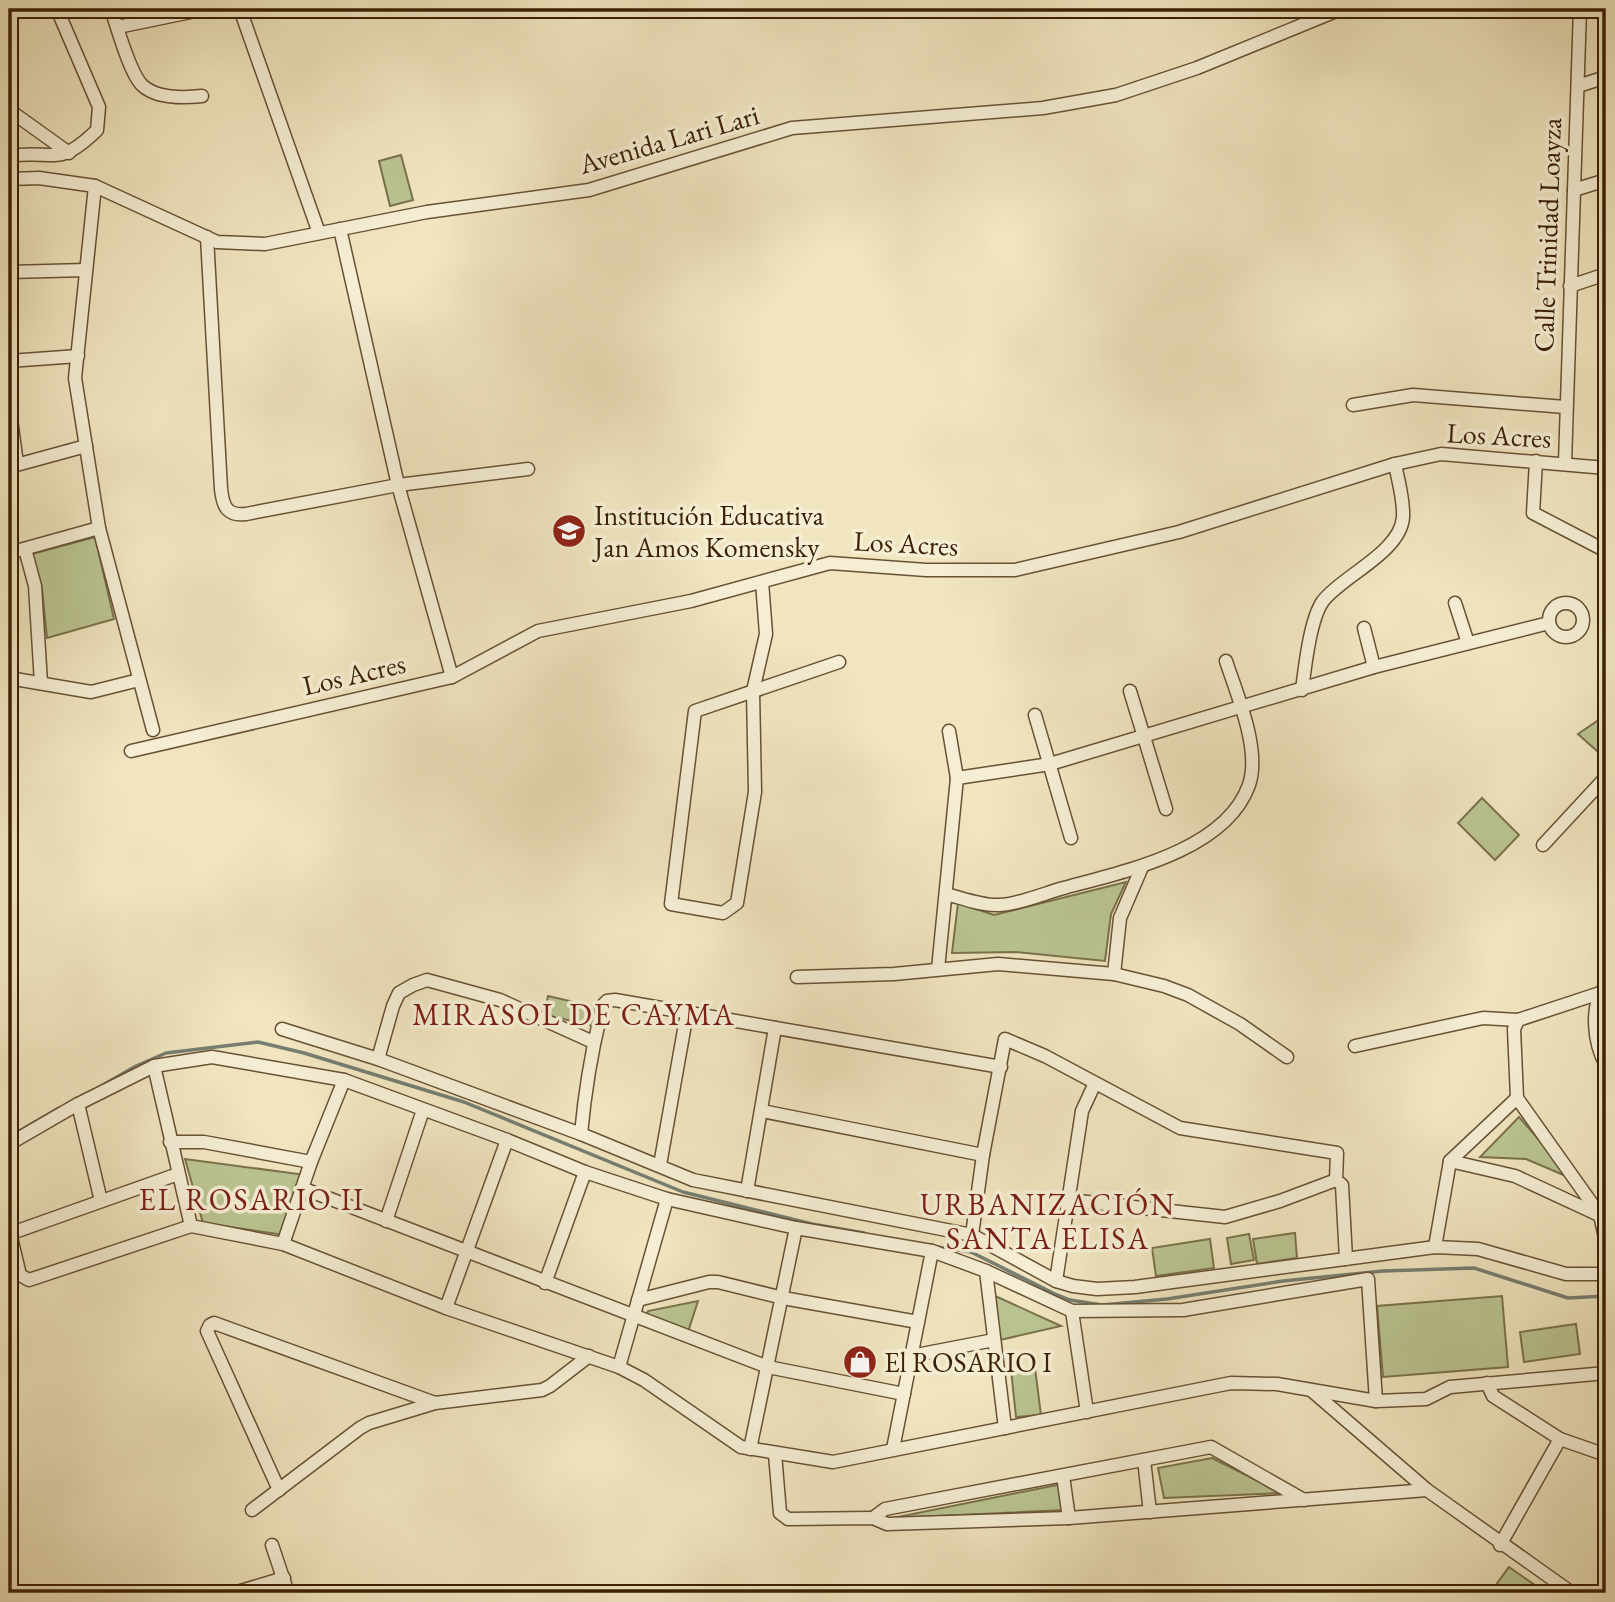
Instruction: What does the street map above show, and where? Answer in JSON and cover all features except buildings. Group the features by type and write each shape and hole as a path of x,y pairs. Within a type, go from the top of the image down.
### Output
{"street":[{"path":"9,156 63,156 79,148 97,130 99,107 57,9"},
{"path":"111,9 134,73 143,86 158,93 182,98 202,96"},
{"path":"118,27 205,9"},
{"path":"240,9 319,233"},
{"name":"Avenida Lari Lari","path":"9,179 39,178 95,186 217,242 265,244 427,212 589,190 792,128 1043,108 1116,95 1197,68 1341,9"},
{"name":"Calle Trinidad Loayza","path":"1565,463 1580,9"},
{"path":"1578,86 1606,77"},
{"path":"9,110 69,153"},
{"path":"39,178 43,168 43,156"},
{"path":"1574,190 1606,180"},
{"path":"95,186 75,378 99,528 153,730"},
{"path":"340,229 398,485 452,677"},
{"path":"207,237 220,489 228,512 246,514 398,485 528,470"},
{"path":"9,272 86,271"},
{"path":"1570,286 1606,274"},
{"path":"9,360 78,356"},
{"path":"1353,405 1413,395 1565,407"},
{"path":"9,404 13,465 86,446"},
{"name":"Los Acres","path":"131,751 452,677 538,631 691,601 830,564 926,570 1014,570 1179,531 1395,464 1441,454 1606,468"},
{"path":"1536,461 1533,513 1606,551"},
{"path":"1302,690 1308,645 1323,600 1379,555 1402,528 1404,514 1395,464"},
{"path":"9,553 99,528"},
{"path":"25,549 35,586 41,683"},
{"path":"762,582 766,634 753,691 755,792 737,903 723,913 671,904 695,711 753,691 839,662"},
{"path":"1455,603 1468,643"},
{"path":"957,778 1050,764 1374,667 1549,623"},
{"path":"1364,628 1374,667"},
{"path":"946,894 998,905 1142,867 1200,839 1226,821 1242,802 1250,782 1253,755 1226,661"},
{"path":"9,678 91,692 139,680"},
{"path":"1130,691 1166,809"},
{"path":"1035,715 1071,838"},
{"path":"938,969 957,778 949,731"},
{"path":"1543,845 1606,777"},
{"path":"1114,974 1120,918 1142,867"},
{"path":"797,977 894,974 998,964 1114,974 1164,986 1188,995 1240,1024 1287,1057"},
{"path":"378,1059 398,993 427,980 500,1000 593,1042"},
{"path":"1355,1046 1483,1018 1518,1020 1603,990"},
{"path":"1603,990 1595,1010 1600,1054 1606,1065"},
{"path":"581,1134 593,1042 603,1005 607,1001 615,1000 1001,1067"},
{"path":"660,1165 687,1013"},
{"path":"1518,1020 1514,1029 1517,1098 1600,1215 1606,1242"},
{"path":"747,1191 775,1028"},
{"path":"282,1029 378,1059 581,1134 693,1180 972,1235 1056,1281 1073,1286 1097,1289 1135,1287 1435,1247 1478,1249 1566,1274 1606,1274"},
{"path":"972,1235 982,1155 1005,1039 1045,1056 1180,1128 1337,1153 1336,1180"},
{"path":"9,1144 78,1104 154,1066 212,1056 344,1080 585,1172 667,1199 796,1228 932,1251 986,1271 1072,1311 1183,1310 1368,1279 1377,1401"},
{"path":"154,1066 191,1226"},
{"path":"283,1244 344,1080"},
{"path":"1056,1281 1082,1111 1095,1083"},
{"path":"1435,1247 1450,1161 1517,1098"},
{"path":"78,1104 101,1201"},
{"path":"386,1221 423,1111"},
{"path":"762,1111 982,1155"},
{"path":"446,1308 507,1140"},
{"path":"170,1142 204,1142 312,1162"},
{"path":"1450,1161 1515,1176 1600,1215"},
{"path":"545,1283 585,1172"},
{"path":"178,1174 9,1232 20,1275 29,1280 191,1226 283,1244 446,1308 619,1367 644,1380 741,1447 775,1454 833,1462 1231,1383 1277,1384 1377,1401 1426,1399 1450,1387 1606,1373"},
{"path":"1069,1200 1225,1217 1280,1201 1336,1180"},
{"path":"1336,1180 1342,1185 1346,1259"},
{"path":"302,1188 768,1367 904,1394"},
{"path":"619,1367 667,1199"},
{"path":"750,1449 796,1228"},
{"path":"893,1449 932,1251"},
{"path":"986,1271 1005,1428"},
{"path":"638,1300 718,1282 783,1298 918,1322"},
{"path":"1072,1311 1087,1412"},
{"path":"279,1490 207,1331 210,1325 214,1323 435,1403"},
{"path":"911,1356 994,1340"},
{"path":"252,1510 360,1428 435,1403 542,1390 589,1356"},
{"path":"1487,1383 1493,1396 1560,1439 1606,1455"},
{"path":"1311,1390 1427,1490 1500,1545 1572,1593"},
{"path":"1500,1545 1560,1439"},
{"path":"873,1518 885,1509 1211,1447 1304,1500"},
{"path":"775,1454 780,1513 788,1519 873,1518 887,1524 1069,1518 1427,1490"},
{"path":"1144,1460 1150,1511"},
{"path":"1063,1476 1069,1518"},
{"path":"272,1545 288,1593"},
{"path":"234,1593 284,1578"}],"green space":[{"path":"401,155 413,200 390,206 379,161"},
{"path":"95,537 114,619 47,638 42,589 32,554"},
{"path":"1606,715 1606,759 1578,734"},
{"path":"1482,798 1519,835 1495,860 1458,823"},
{"path":"1126,882 1111,914 1105,961 1015,952 952,953 958,903 994,915"},
{"path":"548,996 600,1008 596,1026 544,1015"},
{"path":"1519,1117 1573,1179 1526,1159 1480,1157"},
{"path":"185,1159 306,1175 284,1235 203,1223"},
{"path":"1295,1233 1297,1258 1257,1264 1253,1239"},
{"path":"1249,1234 1254,1260 1231,1264 1227,1238"},
{"path":"1210,1239 1214,1268 1156,1276 1152,1248"},
{"path":"993,1295 1061,1326 1000,1340"},
{"path":"1502,1296 1508,1367 1383,1377 1377,1306"},
{"path":"698,1301 687,1335 646,1316 648,1311"},
{"path":"1576,1324 1580,1354 1524,1362 1520,1332"},
{"path":"1035,1368 1041,1415 1016,1417 1011,1370"},
{"path":"1212,1458 1282,1493 1164,1498 1158,1468"},
{"path":"1062,1484 1064,1510 893,1518"},
{"path":"1509,1567 1542,1590 1540,1593 1490,1593"}],"waterway":[{"path":"103,1085 166,1053 258,1042 304,1053 464,1102 683,1192 812,1224 864,1233"},
{"path":"11,1136 59,1108"},
{"path":"937,1247 971,1252 1055,1294 1070,1300 1102,1305 1383,1271 1474,1268 1568,1298 1606,1296"}],"place":[{"name":"Institución Educativa Jan Amos Komensky","path":"569,531"},
{"name":"El ROSARIO I","path":"860,1362"}],"district":[{"name":"MIRASOL DE CAYMA","path":"574,1014"},
{"name":"EL ROSARIO II","path":"252,1199"},
{"name":"URBANIZACIÓN SANTA ELISA","path":"1048,1221"}]}
